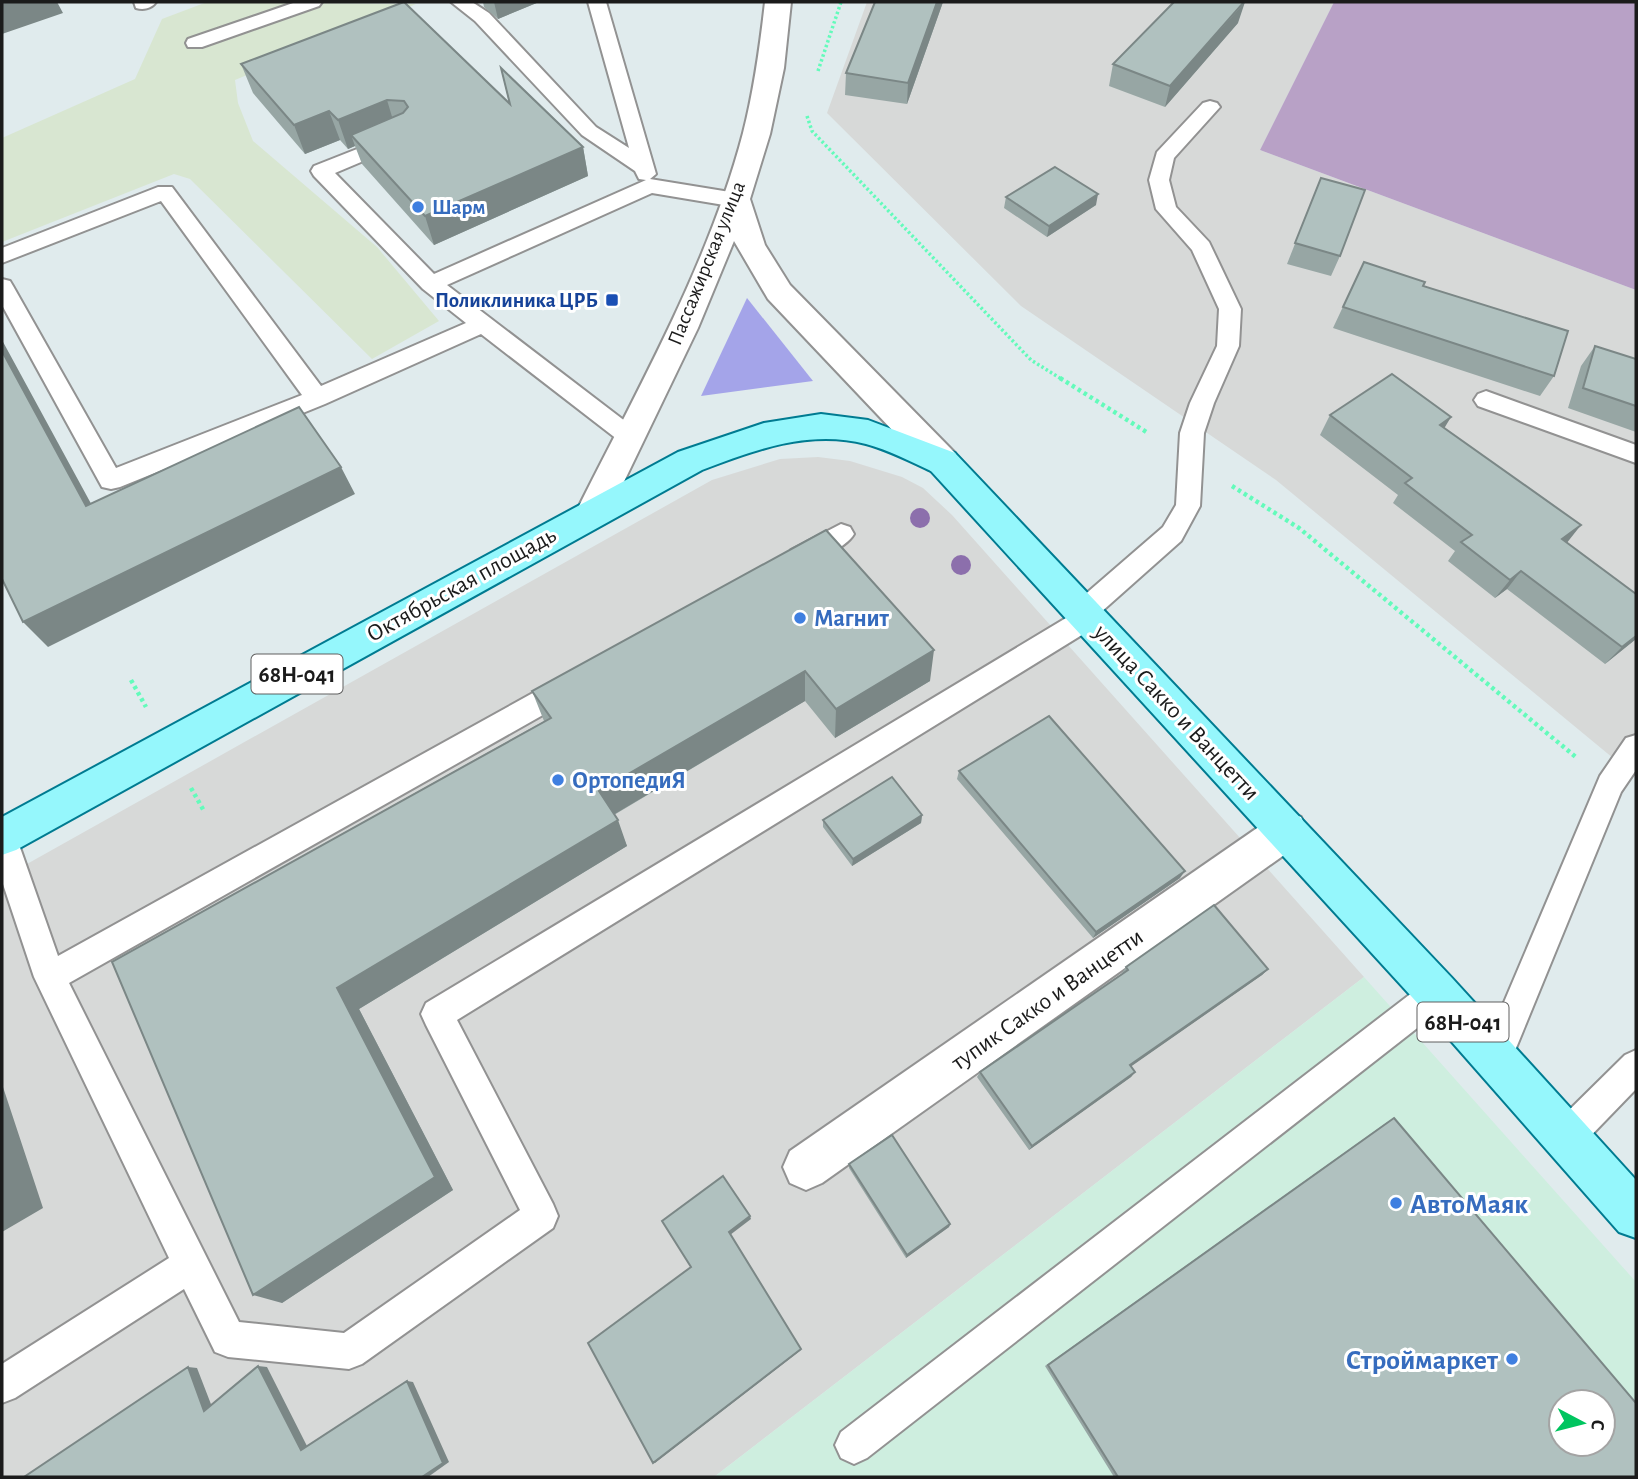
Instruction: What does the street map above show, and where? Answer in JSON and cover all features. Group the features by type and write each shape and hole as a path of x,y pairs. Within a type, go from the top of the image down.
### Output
{"main road":[{"name":"Октябрьская площадь","path":"2,838 690,461 758,436 799,428 842,427 888,439 943,462"},
{"name":"улица Сакко и Ванцетти","path":"943,462 1437,993 1636,1216"}],"street":[{"name":"Пассажирская улица","path":"593,512 689,313 736,200 776,37 778,2"},
{"name":"улица Сакко и Ванцетти","path":"736,200 751,245 779,292 943,462"},
{"name":"тупик Сакко и Ванцетти","path":"806,1167 1287,830"}],"lane":[{"path":"195,43 313,2"},
{"path":"460,2 482,17 589,131 647,177 736,200"},
{"path":"597,2 647,177"},
{"path":"2,838 50,977 228,1339 349,1351 541,1216 437,1014 1086,615 1172,534 1188,506 1192,433 1202,403 1228,346 1230,309 1201,247 1166,209 1159,180 1164,156 1210,107"},
{"path":"404,136 321,171 431,284 629,437"},
{"path":"431,284 647,177"},
{"path":"2,256 165,192 317,398"},
{"path":"2,286 111,480 317,398 482,325"},
{"path":"1486,400 1636,454"},
{"path":"780,568 841,534"},
{"path":"50,977 598,670"},
{"path":"1496,1059 1610,785 1636,747"},
{"path":"854,1445 1437,993"},
{"path":"1566,1137 1636,1066"},
{"path":"2,1385 190,1265"}],"shaded area":[{"path":"207,2 416,4 235,80 238,103 253,141 377,247 439,321 372,359 190,179 174,174 2,242 2,138 135,79 162,19"},
{"path":"867,2 1334,2 1260,150 1636,290 1636,777 1276,480 1021,306 827,113"},
{"path":"1334,2 1636,2 1636,290 1260,150"},
{"path":"747,298 813,381 701,396"},
{"path":"818,457 850,461 902,477 923,488 952,515 1364,977 714,1477 2,1477 2,878 712,480 780,459"},
{"path":"1364,977 1636,1282 1636,1477 714,1477"}],"building":[{"path":"404,2 510,104 501,68 583,147 425,216 351,135 403,113 408,107 404,101 387,100 338,120 329,111 294,125 241,64"},
{"path":"875,2 937,2 908,83 846,73"},
{"path":"1174,2 1244,2 1170,86 1113,64"},
{"path":"1055,167 1098,194 1049,226 1006,197"},
{"path":"1321,178 1365,190 1340,256 1295,243"},
{"path":"1364,262 1425,282 1423,286 1568,331 1554,376 1343,307"},
{"path":"1595,346 1636,359 1636,406 1583,388"},
{"path":"2,351 86,506 299,407 341,467 23,622 2,579"},
{"path":"1392,374 1451,417 1440,425 1581,525 1562,539 1636,594 1636,636 1622,647 1521,571 1510,580 1461,542 1472,535 1405,483 1412,478 1330,415"},
{"path":"826,530 934,650 836,709 805,671 599,791 618,820 337,988 435,1177 253,1295 112,962 551,718 532,691"},
{"path":"1049,716 1185,871 1096,932 959,771"},
{"path":"892,777 922,815 853,859 823,820"},
{"path":"1214,905 1268,969 1130,1065 1135,1072 1032,1146 980,1072 1128,970 1126,967"},
{"path":"1394,1118 1636,1403 1636,1477 1118,1477 1048,1365"},
{"path":"892,1135 950,1224 907,1255 849,1164"},
{"path":"723,1176 750,1216 729,1232 801,1349 653,1463 588,1343 691,1267 662,1221"},
{"path":"258,1366 301,1450 407,1381 443,1463 422,1477 24,1477 188,1367 204,1411"}],"place":[{"name":"Шарм","path":"418,207"},
{"name":"Поликлиника ЦРБ","path":"612,300"},
{"name":"Магнит","path":"800,618"},
{"name":"ОртопедиЯ","path":"558,780"},
{"name":"АвтоМаяк","path":"1396,1203"},
{"name":"Строймаркет","path":"1512,1359"}]}
